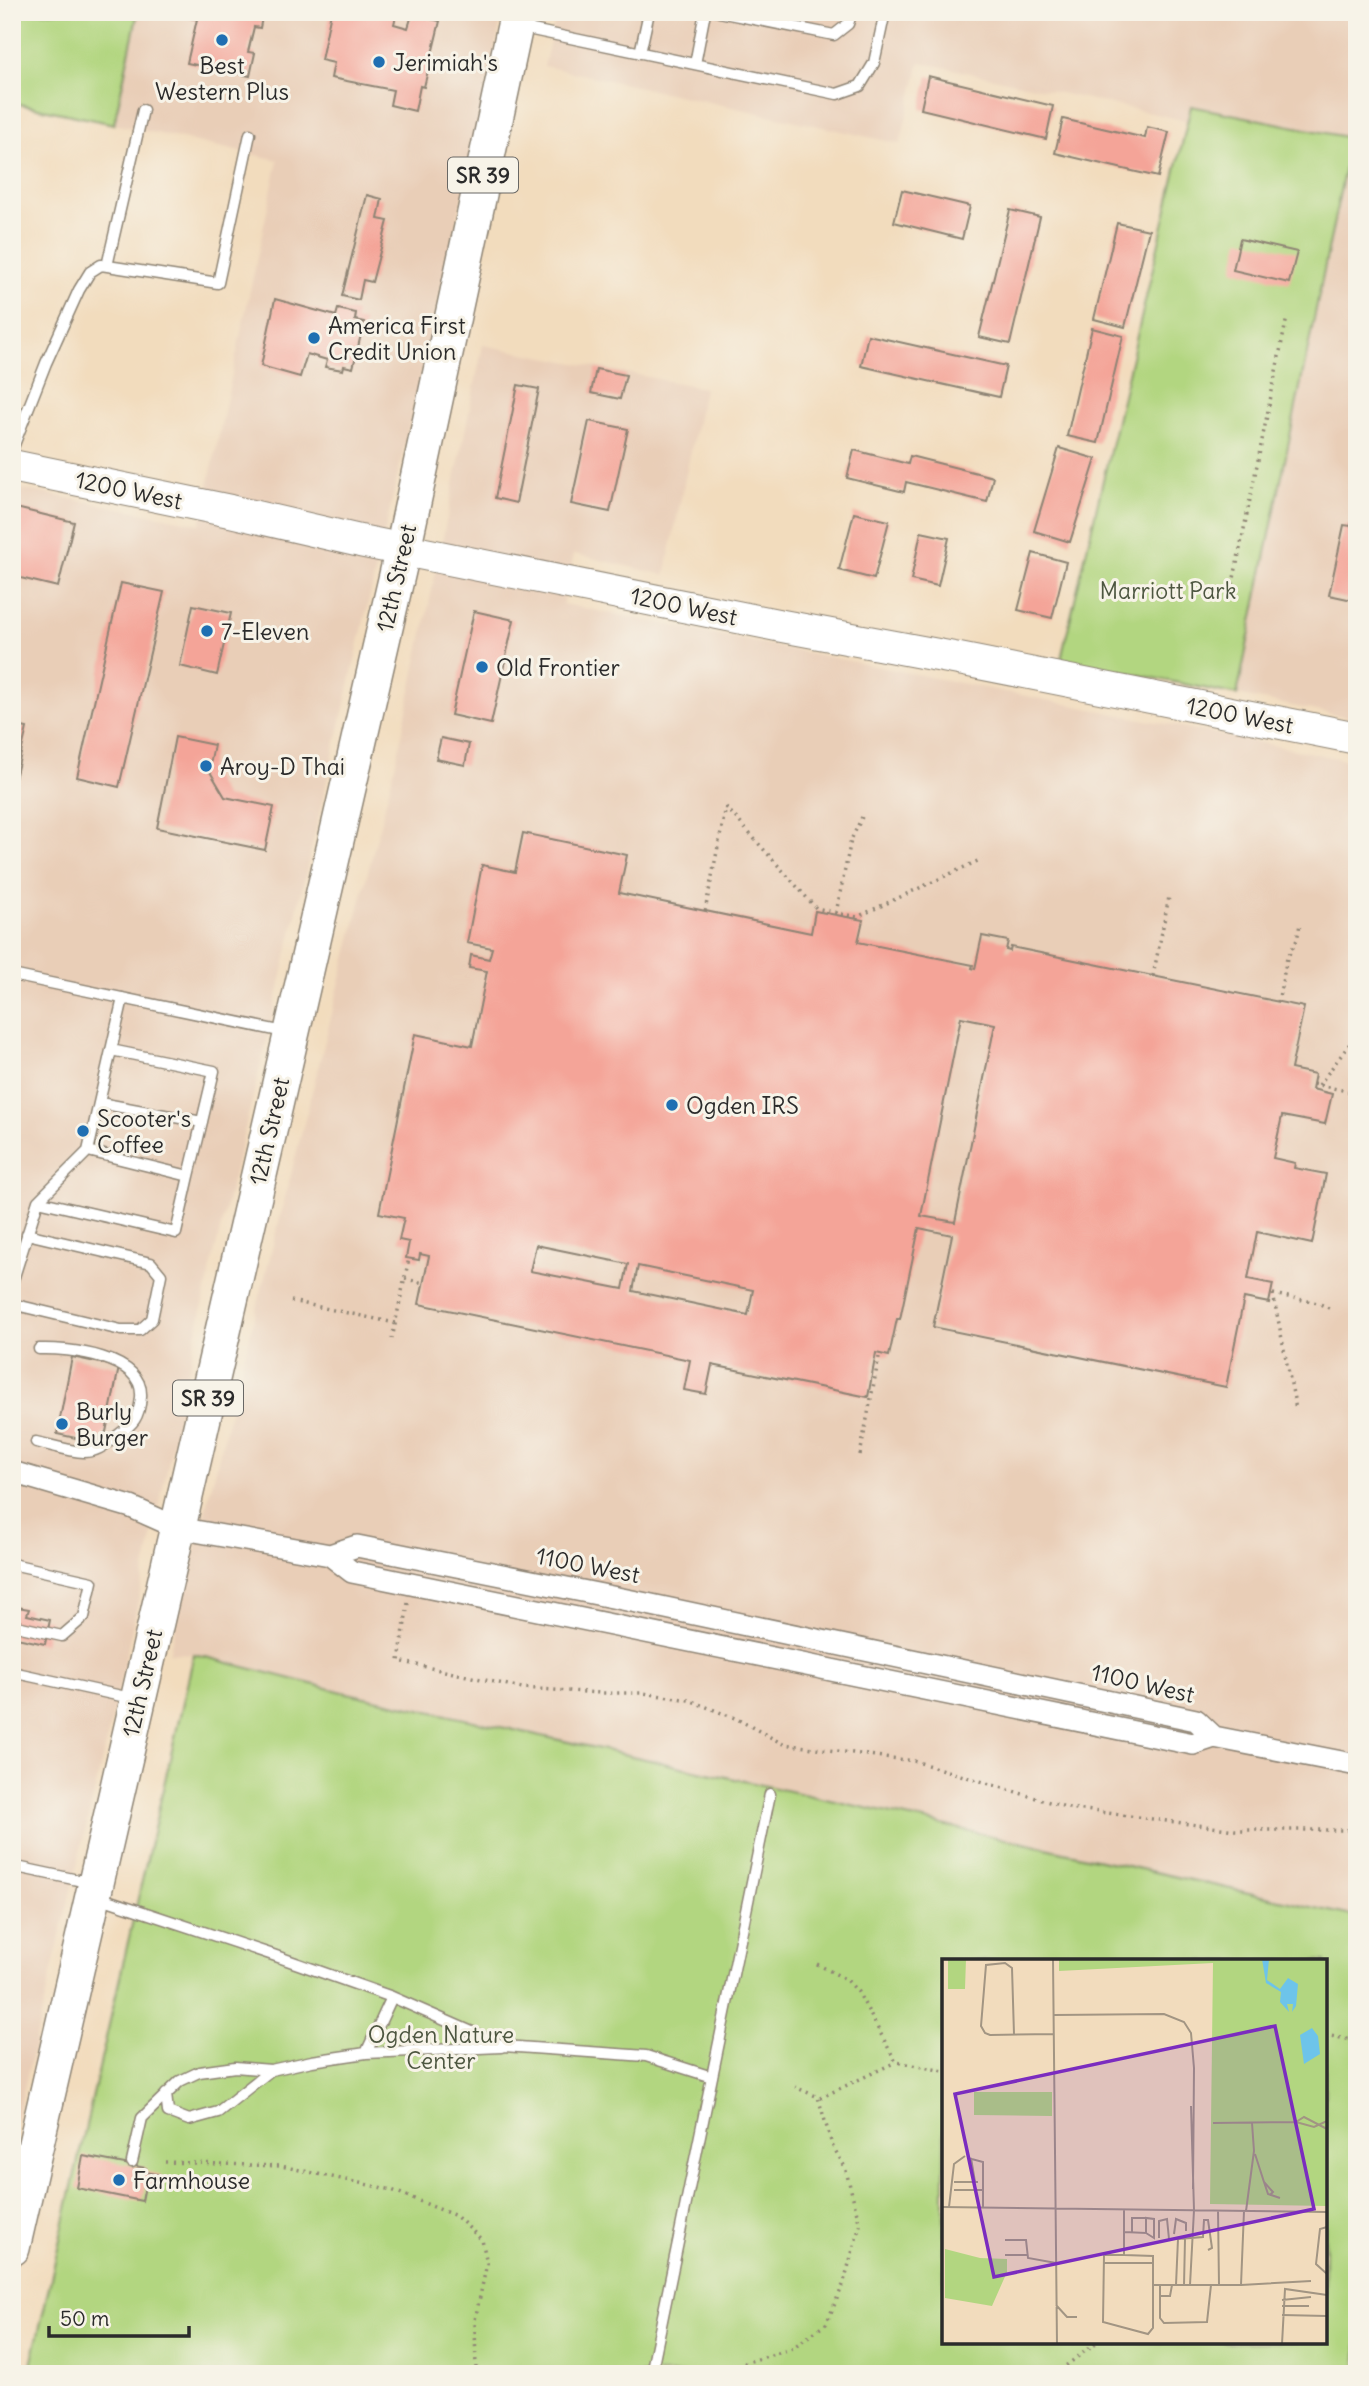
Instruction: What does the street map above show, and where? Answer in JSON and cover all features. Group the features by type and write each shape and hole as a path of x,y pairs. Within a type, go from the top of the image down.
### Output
{"main road":[{"name":"12th Street","path":"12,2248 403,549 517,19"}],"street":[{"name":"1200 West","path":"12,466 789,628 1357,738"},
{"name":"1100 West","path":"12,1472 131,1507 178,1528 330,1555 352,1572 1180,1742 1193,1744 1214,1737 1196,1720 647,1604 356,1546 330,1555"},
{"path":"408,1583 410,1556"},
{"path":"1214,1737 1357,1765"}],"lane":[{"path":"640,53 649,12"},
{"path":"695,64 705,12"},
{"path":"719,12 834,35 848,24 852,12"},
{"path":"517,19 640,53 837,94 860,86 874,63 884,13 895,12"},
{"path":"107,266 143,110"},
{"path":"12,450 46,363 90,272 101,265 218,283 250,134"},
{"path":"12,975 292,1033"},
{"path":"12,1283 38,1201 88,1151 123,998"},
{"path":"38,1201 176,1233 214,1071 111,1050"},
{"path":"100,1103 202,1122"},
{"path":"88,1151 189,1176"},
{"path":"12,1304 121,1330 140,1330 152,1319 162,1275 151,1263 27,1234"},
{"path":"36,1442 83,1452 99,1449 134,1423 140,1408 141,1390 135,1376 121,1363 60,1348 39,1349"},
{"path":"12,1563 92,1582 84,1617 62,1636 12,1625"},
{"path":"12,1672 138,1700"},
{"path":"651,2374 770,1794"},
{"path":"12,1866 95,1890 392,1997 504,2046"},
{"path":"366,2053 392,1997"},
{"path":"132,2162 142,2118 180,2081 200,2072 235,2067 271,2070 366,2053 504,2046 646,2056 712,2077"},
{"path":"166,2094 168,2112 189,2120 218,2112 271,2070"}],"path":[{"path":"1230,598 1287,317"},
{"path":"705,911 726,807 816,908 836,914 857,917 982,859"},
{"path":"836,914 851,841 862,817"},
{"path":"1153,976 1169,897"},
{"path":"1278,1002 1287,958 1297,940 1300,924"},
{"path":"1320,1085 1357,1034"},
{"path":"1313,1084 1357,1093"},
{"path":"392,1339 409,1258"},
{"path":"405,1279 424,1283"},
{"path":"1296,1409 1272,1294 1318,1303 1331,1309"},
{"path":"291,1301 395,1323"},
{"path":"860,1455 879,1357"},
{"path":"408,1583 399,1661 522,1688 643,1693 689,1700 737,1719 783,1744 914,1760 1069,1808 1235,1830 1357,1830"},
{"path":"817,1964 847,1980 858,1992 896,2062"},
{"path":"1327,2035 1357,2041"},
{"path":"820,2098 896,2062 942,2071"},
{"path":"736,2374 741,2364 791,2349 826,2325 843,2285 860,2225 845,2167 832,2145 818,2097 795,2087"},
{"path":"165,2162 281,2166 392,2190 456,2216 482,2240 487,2263 475,2320 476,2374"},
{"path":"1055,2374 1094,2344"}],"shaded area":[{"path":"138,12 503,12 270,1027 212,1263 120,1684 12,2139 12,487 200,524 278,160 114,124"},
{"path":"557,12 1357,12 1357,719 1237,695 1350,138 1191,106 1187,121 920,62 900,144 544,66"},
{"path":"483,345 704,388 665,575 574,554 563,604 1357,762 1357,1917 343,1692 194,1654 169,1653 397,758"}],"green space":[{"path":"12,12 138,12 114,124 19,104 12,99"},
{"name":"Marriott Park","path":"1191,106 1351,138 1237,695 1061,659"},
{"name":"Ogden Nature Center","path":"194,1654 343,1692 1357,1917 1357,2374 29,2374"}],"building":[{"name":"Best Western Plus","path":"190,12 263,12 260,28 254,27 248,52 255,53 250,76 187,63 197,19 189,18"},
{"name":"Jerimiah's","path":"331,12 397,12 394,24 408,28 412,15 440,21 424,87 420,86 415,111 390,105 393,90 331,78 334,63 321,60"},
{"path":"928,76 1053,106 1046,139 921,109"},
{"path":"1063,119 1145,138 1147,127 1169,132 1158,177 1055,153"},
{"path":"902,190 970,206 962,239 894,222"},
{"path":"367,195 382,199 378,219 388,221 372,282 363,280 359,300 342,296"},
{"path":"1010,210 1040,217 1010,344 979,337"},
{"path":"1117,223 1149,230 1125,327 1094,319"},
{"path":"1240,239 1297,252 1289,283 1233,270"},
{"name":"America First Credit Union","path":"275,299 336,316 338,309 356,313 355,320 364,322 353,368 344,366 343,370 325,367 327,360 307,354 300,377 261,366"},
{"path":"1092,328 1123,336 1098,443 1067,436"},
{"path":"868,335 1006,366 999,397 861,366"},
{"path":"596,369 626,375 620,399 591,393"},
{"path":"518,385 539,389 516,503 495,498"},
{"path":"589,421 628,429 610,512 571,504"},
{"path":"1059,448 1096,459 1070,542 1034,531"},
{"path":"854,450 908,464 910,456 993,477 987,502 906,482 904,492 847,478"},
{"path":"1357,467 1357,492 1351,490"},
{"path":"1356,504 1357,601 1329,595 1344,525 1351,526"},
{"path":"16,508 74,522 58,587 12,576 12,523"},
{"path":"854,513 889,521 874,579 839,570"},
{"path":"921,532 949,538 938,586 911,580"},
{"path":"1033,553 1066,562 1052,618 1018,610"},
{"path":"121,583 164,592 119,787 77,777"},
{"name":"7-Eleven","path":"193,605 231,613 217,675 180,666"},
{"name":"Old Frontier","path":"474,611 514,620 491,724 451,715"},
{"path":"12,725 27,728 13,787 12,787"},
{"path":"175,737 214,745 209,770 225,797 274,807 265,850 157,828"},
{"path":"441,738 469,744 465,765 436,759"},
{"name":"Ogden IRS","path":"523,833 627,855 619,893 811,933 815,911 863,920 858,942 973,965 972,968 975,969 982,936 1008,941 1006,950 1010,951 1011,947 1304,1007 1291,1069 1315,1074 1312,1089 1332,1094 1325,1124 1282,1116 1273,1158 1295,1163 1294,1168 1326,1174 1312,1244 1257,1232 1248,1279 1273,1284 1269,1303 1244,1298 1226,1387 933,1327 952,1235 919,1228 900,1319 897,1319 889,1356 876,1353 868,1397 712,1365 706,1394 684,1390 690,1360 419,1304 429,1256 420,1254 419,1260 406,1258 409,1242 399,1240 404,1218 379,1213 415,1034 472,1046 487,971 469,968 471,955 489,959 492,948 467,943 482,865 515,872","holes":["961,1017 995,1024 955,1222 921,1216","536,1245 628,1264 623,1289 530,1271","638,1266 753,1290 748,1315 633,1291"]},
{"path":"72,1357 119,1367 106,1432 94,1442 57,1434"},
{"path":"12,1606 29,1609 27,1615 50,1620 45,1644 12,1637"},
{"name":"Farmhouse","path":"83,2156 146,2168 146,2172 161,2175 159,2188 145,2186 142,2201 77,2188"}],"place":[{"name":"Best Western Plus","path":"222,40"},
{"name":"Jerimiah's","path":"379,62"},
{"name":"America First Credit Union","path":"314,338"},
{"name":"7-Eleven","path":"207,631"},
{"name":"Old Frontier","path":"482,667"},
{"name":"Aroy-D Thai","path":"206,766"},
{"name":"Ogden IRS","path":"672,1105"},
{"name":"Scooter's Coffee","path":"83,1131"},
{"name":"Burly Burger","path":"62,1424"},
{"name":"Farmhouse","path":"119,2180"}]}
